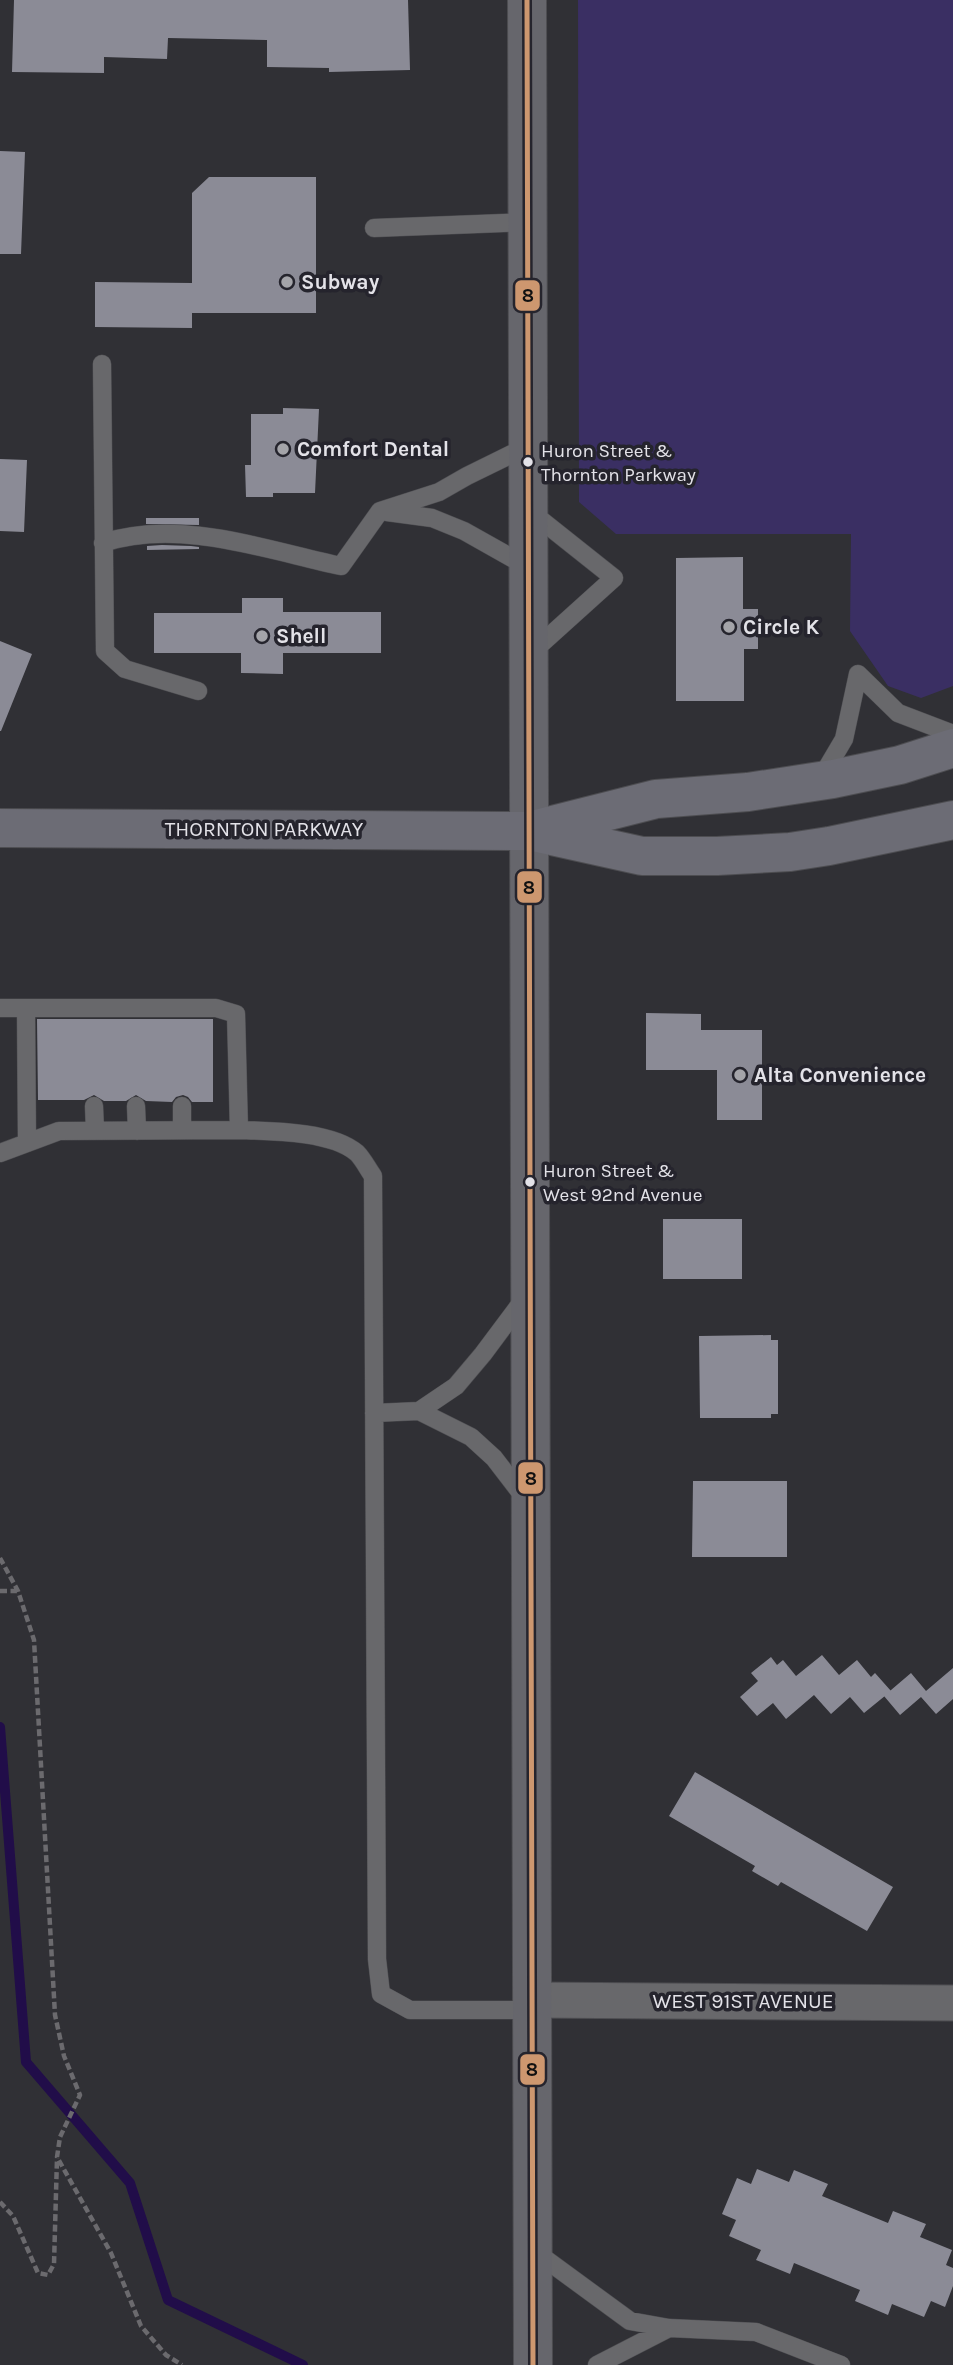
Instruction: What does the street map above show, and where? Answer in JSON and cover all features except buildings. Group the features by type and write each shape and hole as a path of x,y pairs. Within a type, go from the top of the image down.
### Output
{"main road":[{"path":"527,0 533,2365"},
{"name":"THORNTON PARKWAY","path":"529,831 656,799 748,792 820,781 900,765 953,748"},
{"name":"THORNTON PARKWAY","path":"0,828 529,831 642,856 717,856 790,852 953,820"}],"street":[{"name":"WEST 91ST AVENUE","path":"532,2005 953,2003"}],"lane":[{"path":"374,228 528,222"},
{"path":"102,364 105,651 125,670 198,691"},
{"path":"103,543 121,537 146,534 199,534 341,566 380,512 439,492 467,475 528,446"},
{"path":"528,509 614,578 528,655"},
{"path":"380,512 432,518 464,531 528,567"},
{"path":"820,781 844,739 858,674 898,713 953,734"},
{"path":"0,1008 181,1013 216,1008 236,1014 239,1130"},
{"path":"26,1008 27,1143"},
{"path":"94,1106 95,1131"},
{"path":"136,1106 137,1131"},
{"path":"182,1106 182,1130"},
{"path":"0,1153 59,1131 286,1132 326,1138 357,1153 373,1176 377,1945 382,1994 410,2010 532,2005"},
{"path":"419,1411 456,1386 484,1354 530,1291"},
{"path":"374,1413 419,1411 471,1437 494,1458 531,1506"},
{"path":"533,2250 630,2321 669,2328 756,2332 841,2365"},
{"path":"597,2365 669,2328"}],"path":[{"path":"0,1558 18,1591 34,1640 55,2015 64,2056 80,2095 61,2134 57,2157 54,2264 48,2275 38,2273 13,2216 0,2202"},
{"path":"0,1591 18,1591"},
{"path":"57,2157 111,2253 141,2326 166,2355 182,2365"}],"shaded area":[{"path":"578,0 953,0 953,686 921,698 888,686 850,631 851,534 616,534 579,502"}],"waterway":[{"path":"0,1727 26,2062 130,2183 168,2300 303,2365"}],"transit line":[{"name":"8","path":"527,0 533,2365"}],"place":[{"name":"Subway","path":"287,282"},
{"name":"Comfort Dental","path":"283,449"},
{"name":"Huron Street & Thornton Parkway","path":"528,462"},
{"name":"Circle K","path":"729,627"},
{"name":"Shell","path":"262,636"},
{"name":"Alta Convenience","path":"740,1075"},
{"name":"Huron Street & West 92nd Avenue","path":"530,1182"}]}
